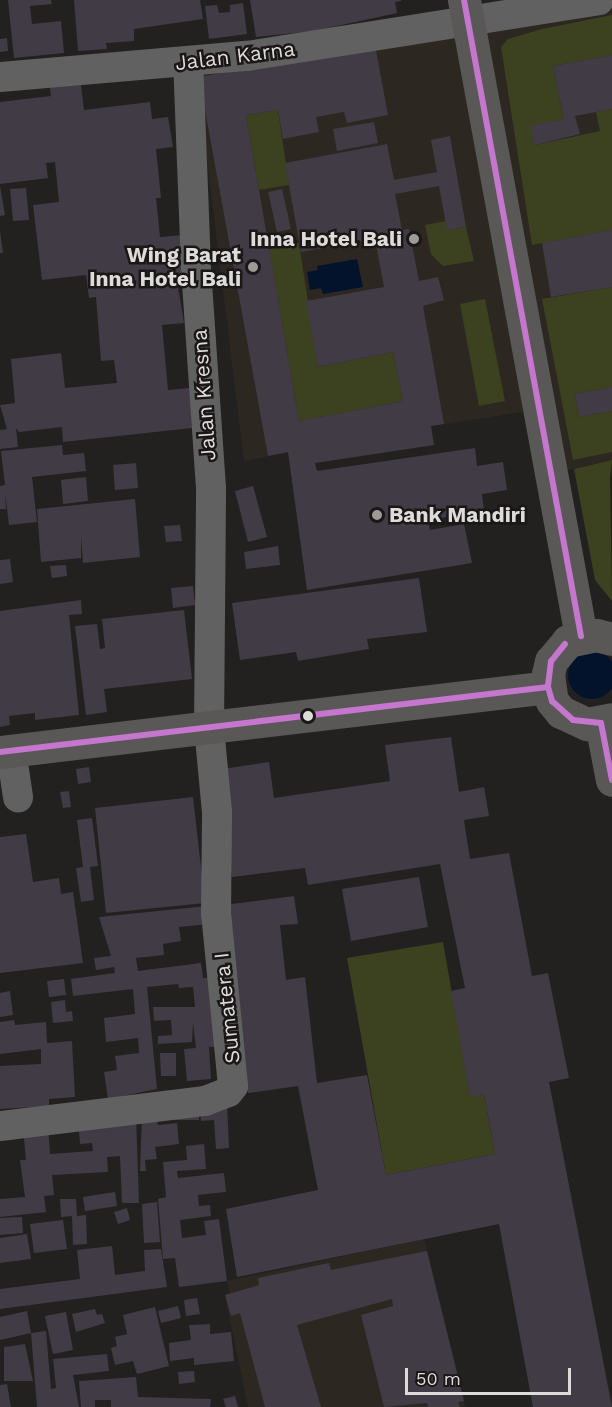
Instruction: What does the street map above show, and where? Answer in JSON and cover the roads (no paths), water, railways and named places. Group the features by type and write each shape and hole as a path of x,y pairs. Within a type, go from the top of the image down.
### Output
{"main road":[{"path":"466,10 596,638 558,650 551,661 548,687 561,712 580,722 607,721 612,780"},
{"path":"5,751 548,687"}],"street":[{"name":"Jalan Karna","path":"0,77 188,62 466,10 599,0"},
{"name":"Jalan Kresna","path":"188,62 196,267 211,488 209,728"},
{"name":"Sumatera I","path":"0,1126 205,1101 228,1092 233,1086 216,914 217,812 209,728"},
{"path":"5,751 18,797"}],"water":[{"path":"357,259 363,287 323,294 321,288 310,290 307,272 318,270 317,266"},
{"path":"592,651 609,658 616,675 609,692 592,699 575,692 568,675 575,658"}],"place":[{"name":"Inna Hotel Bali","path":"414,239"},
{"name":"Wing Barat Inna Hotel Bali","path":"253,267"},
{"name":"Bank Mandiri","path":"377,515"}]}
